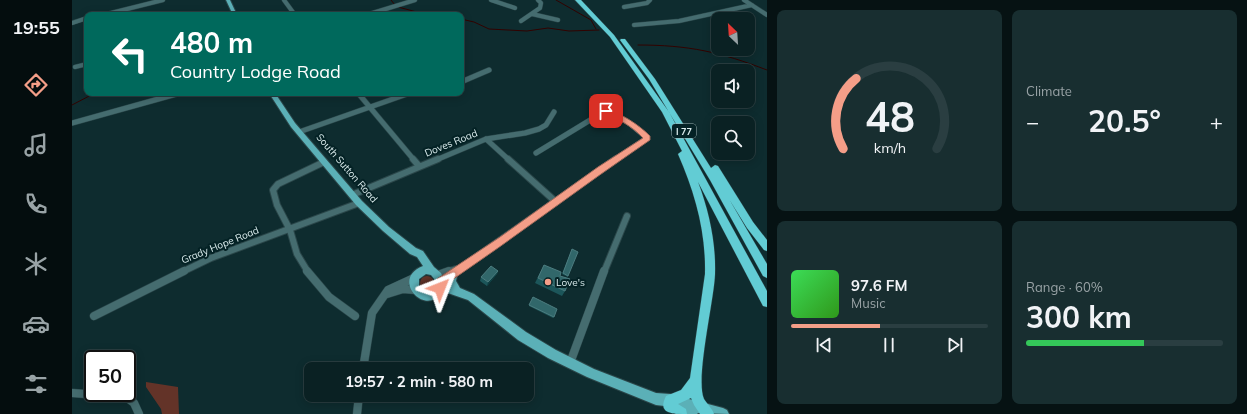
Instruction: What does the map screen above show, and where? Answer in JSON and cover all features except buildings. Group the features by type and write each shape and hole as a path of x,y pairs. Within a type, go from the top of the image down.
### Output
{"highway":[{"name":"I 77","path":"578,0 612,36 665,112 767,302"},
{"name":"I 77","path":"585,0 619,35 652,79 714,178 767,273"},
{"path":"652,79 686,123 750,225 767,246"},
{"path":"665,112 699,195 708,233 710,274 696,380 696,394 701,413"},
{"path":"681,414 670,403 685,396 696,380"}],"main road":[{"path":"228,0 234,12"},
{"name":"South Sutton Road","path":"274,96 299,132 359,203 386,229 413,251 420,254 437,281"},
{"path":"413,251 413,254 420,264 413,286 415,290 427,296 437,281"},
{"path":"416,276 422,271 449,290 457,291 468,296 522,336 570,363 625,388 701,413 723,414"},
{"path":"452,276 451,282 457,291"},
{"path":"437,281 447,293 474,301"}],"street":[{"path":"115,12 163,0"},
{"path":"284,0 293,12"},
{"path":"376,12 415,0"},
{"path":"491,0 515,8"},
{"path":"520,20 532,14 542,6 538,0"},
{"path":"624,7 647,3 650,0"},
{"path":"744,0 767,15"},
{"path":"634,25 679,22 752,4"},
{"path":"532,14 558,20"},
{"path":"72,23 84,19"},
{"path":"75,67 84,65"},
{"path":"464,81 489,70"},
{"path":"72,123 169,96"},
{"path":"361,96 419,166"},
{"path":"299,132 401,96"},
{"path":"437,281 461,268 503,240 601,169 647,138 641,131 606,111 536,153"},
{"name":"Doves Road","path":"352,195 486,139 525,133 539,129 546,125 554,112"},
{"path":"486,139 556,202"},
{"path":"324,162 278,184 273,190 275,200 290,229 297,254 319,287 348,312 355,316"},
{"name":"Grady Hope Road","path":"94,316 211,258 359,203"},
{"path":"570,363 615,242 627,216"},
{"path":"437,281 452,276 461,268"},
{"path":"364,362 372,313 387,294 388,290 416,276"},
{"path":"387,294 391,294 408,287 415,290"},
{"path":"72,393 126,397 134,403 139,414"},
{"path":"357,414 358,402"}],"shaded area":[{"path":"424,276 430,276 434,280 434,286 430,290 424,290 420,286 420,280"},
{"path":"146,382 178,387 179,414 162,414 161,409 146,387"}],"waterway":[{"path":"391,0 395,5"},
{"path":"556,0 591,20 596,29"},
{"path":"398,7 417,12"},
{"path":"464,20 474,22 489,29 527,31 548,28 569,31 599,30"},
{"path":"638,45 689,48 734,58 767,70"},
{"path":"72,105 89,96"}],"place":[{"name":"Love's","path":"548,282"}],"route":[{"path":"440,288 441,282 452,276 461,268 539,215 601,169 647,138 641,131 606,111"}]}
